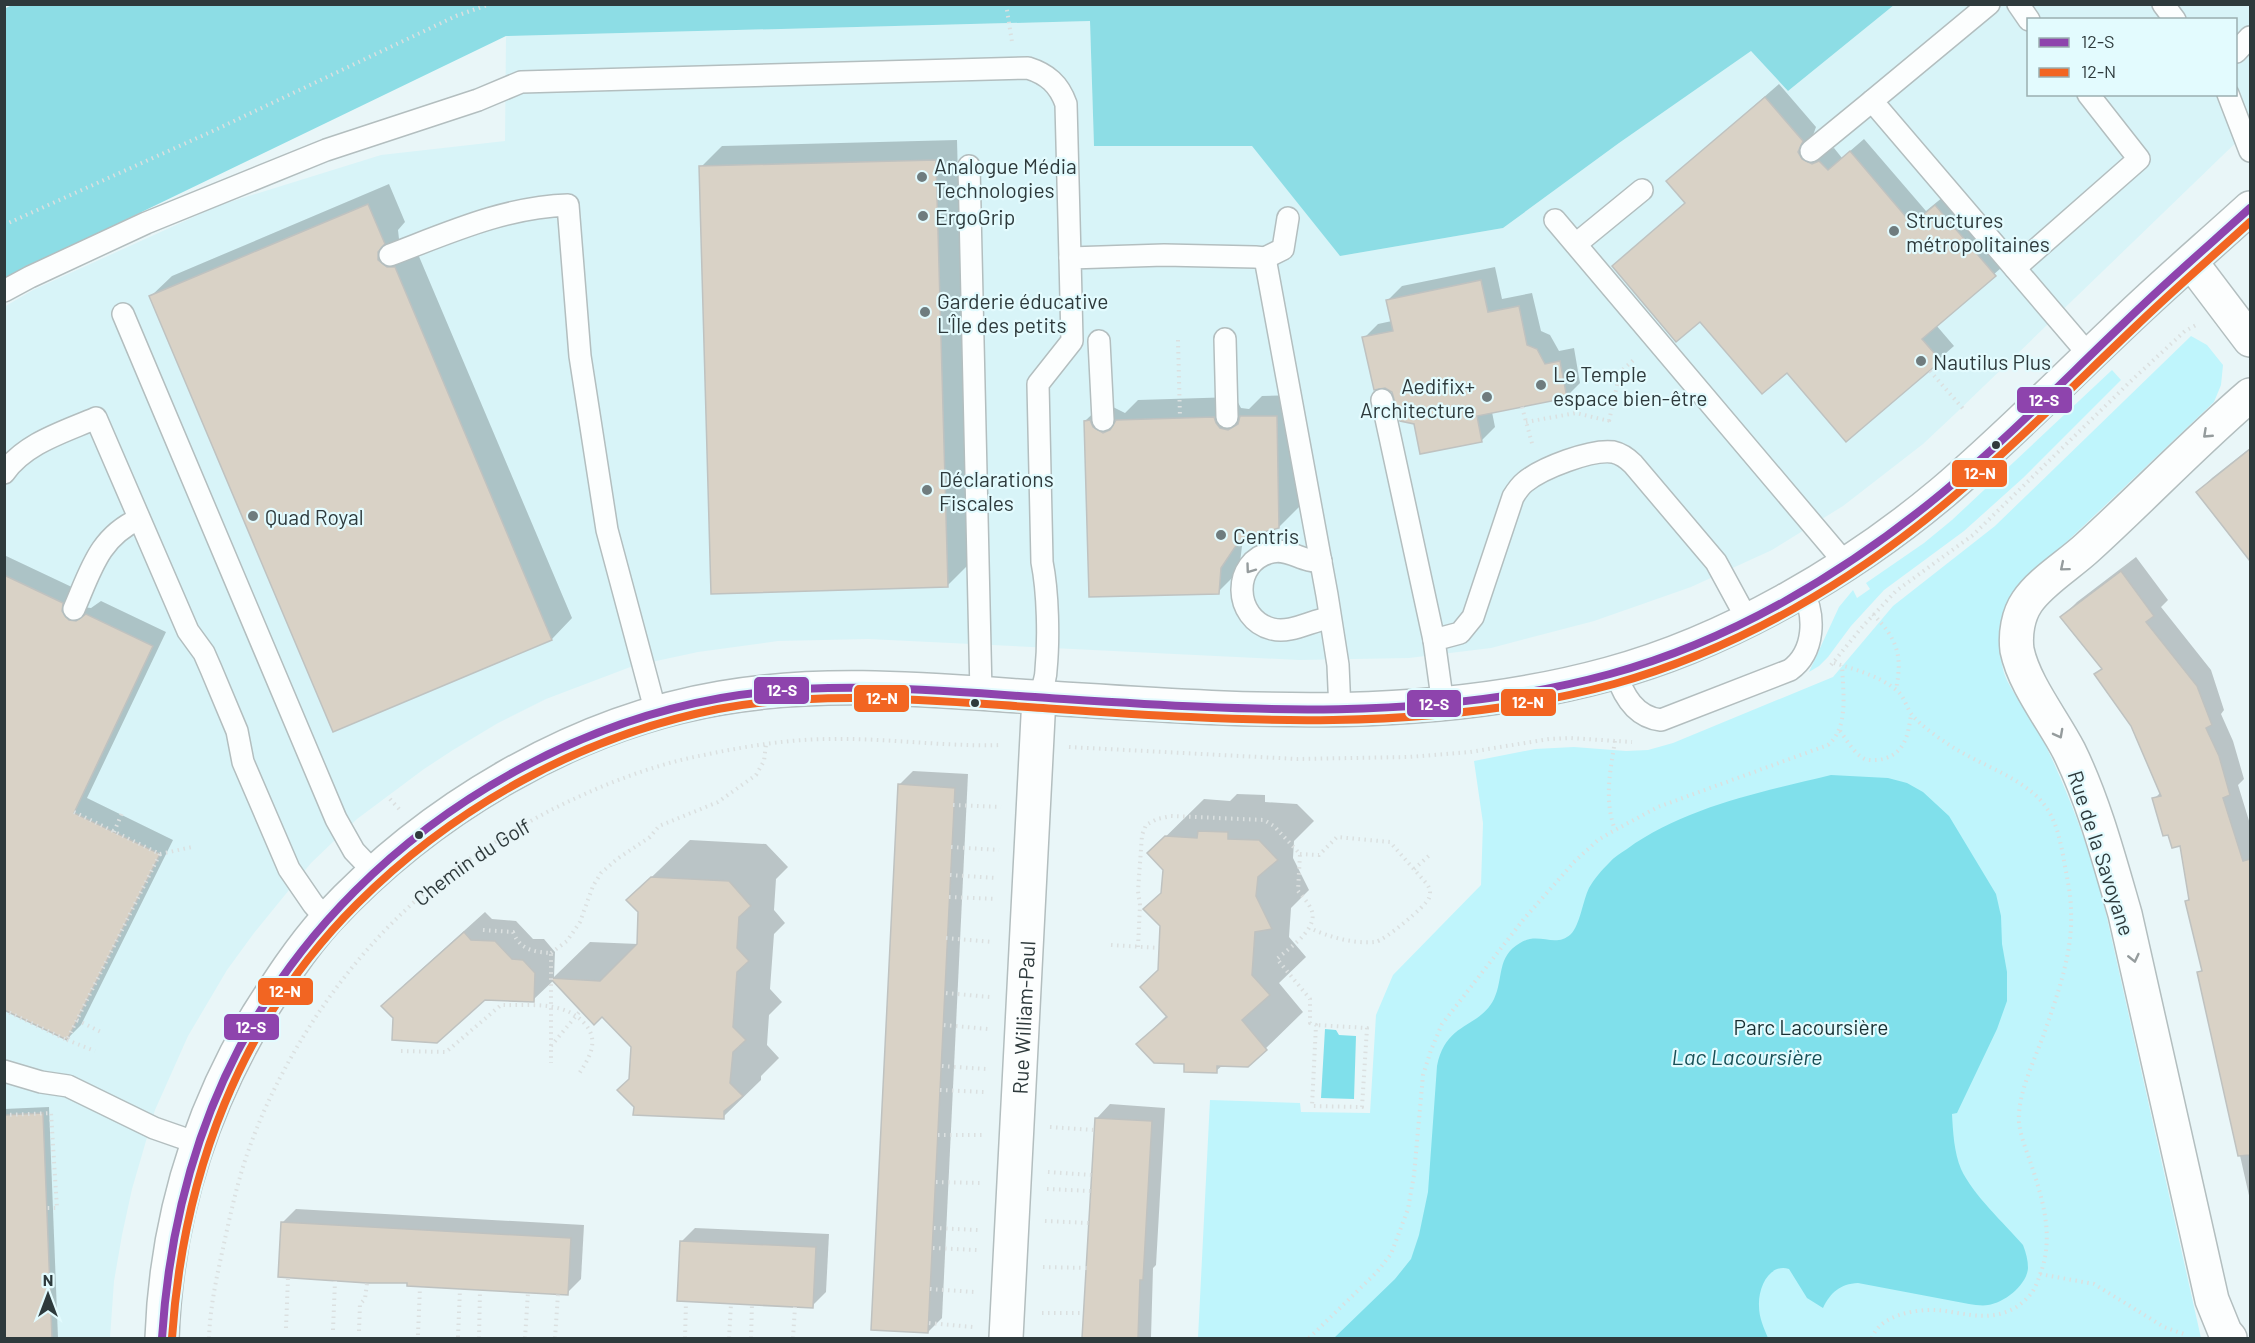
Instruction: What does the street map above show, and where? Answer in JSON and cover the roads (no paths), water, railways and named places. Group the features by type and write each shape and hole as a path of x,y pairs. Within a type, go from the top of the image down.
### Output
{"street":[{"path":"162,1338 168,1257 182,1190 196,1143 242,1043 281,979 327,920 374,872 424,831 498,782 588,737 656,713 725,697 812,689 859,688 1340,711 1443,705 1531,692 1616,673 1719,633 1802,590 1846,564 1940,494 2250,208"},
{"path":"2191,262 2250,340"},
{"name":"Rue de la Savoyane","path":"2230,1338 2212,1300 2125,914 2111,866 2088,795 2069,752 2021,662 2017,648 2017,631 2020,616 2027,601 2250,395"},
{"name":"Rue William-Paul","path":"993,1333 1039,697"}],"lane":[{"path":"1811,151 1989,4"},
{"path":"2018,4 2028,18"},
{"path":"2163,4 2174,18"},
{"path":"2237,50 2250,38"},
{"path":"4,291 146,223 326,150 478,100 521,82 1028,68 1045,75 1059,87 1066,104 1072,341 1038,384 1042,562 1046,583 1047,638 1047,672 1039,697"},
{"path":"2014,268 2139,159 2090,96"},
{"path":"2229,96 2250,151"},
{"path":"1872,101 2089,355"},
{"path":"969,166 981,693"},
{"path":"1576,244 1642,190"},
{"path":"390,255 506,213 533,207 568,205 580,356 607,530 656,713"},
{"path":"1070,258 1164,255 1264,258 1283,249 1288,218"},
{"path":"1555,220 1846,564"},
{"path":"1264,258 1321,561 1338,665 1340,711"},
{"path":"123,314 336,819 354,851 374,872"},
{"path":"1225,339 1227,417"},
{"path":"1099,341 1102,420"},
{"path":"1382,400 1434,640 1443,705"},
{"path":"4,474 25,451 96,418 188,631 204,653 211,669 237,731 243,762 289,868 313,904 327,920"},
{"path":"1434,640 1460,633 1473,617 1509,508 1518,489 1543,472 1580,456 1600,452 1621,454 1633,464 1716,562 1747,619"},
{"path":"74,609 104,546 123,526 139,519"},
{"path":"1321,561 1308,560 1287,552 1266,554 1251,564 1245,574 1241,588 1243,602 1260,625 1274,630 1289,629 1317,619 1330,618"},
{"path":"1616,673 1621,690 1630,704 1651,719 1661,720 1790,670 1803,655 1811,628 1808,601 1802,590"},
{"path":"4,1071 75,1089 154,1128 196,1143"}],"water":[{"name":"Lac Lacoursière","path":"1831,775 1888,778 1907,783 1923,792 1949,816 1996,894 2001,916 2002,944 2007,972 2007,1001 1997,1029 1957,1113 1952,1114 1952,1121 1957,1156 1966,1179 2023,1245 2028,1268 2024,1281 2019,1287 2001,1301 1981,1305 1858,1283 1846,1285 1837,1290 1829,1297 1823,1308 1807,1298 1789,1269 1782,1268 1770,1273 1760,1292 1760,1315 1768,1338 1334,1338 1395,1279 1411,1259 1419,1235 1428,1192 1437,1066 1441,1051 1455,1033 1488,1009 1497,991 1504,961 1512,949 1527,940 1559,940 1571,934 1577,925 1589,888 1596,878 1615,857 1650,834 1674,822 1725,803"},
{"path":"1325,1029 1336,1030 1339,1035 1356,1036 1354,1099 1321,1098"}],"place":[{"name":"Analogue Média Technologies","path":"922,177"},
{"name":"ErgoGrip","path":"923,216"},
{"name":"Structures métropolitaines","path":"1894,231"},
{"name":"Garderie éducative L'Île des petits","path":"925,312"},
{"name":"Nautilus Plus","path":"1921,361"},
{"name":"Le Temple espace bien-être","path":"1541,385"},
{"name":"Aedifix+ Architecture","path":"1487,397"},
{"name":"Déclarations Fiscales","path":"927,490"},
{"name":"Quad Royal","path":"253,516"},
{"name":"Centris","path":"1221,535"}],"park label":[{"name":"Parc Lacoursière","path":"1811,1026"}]}
